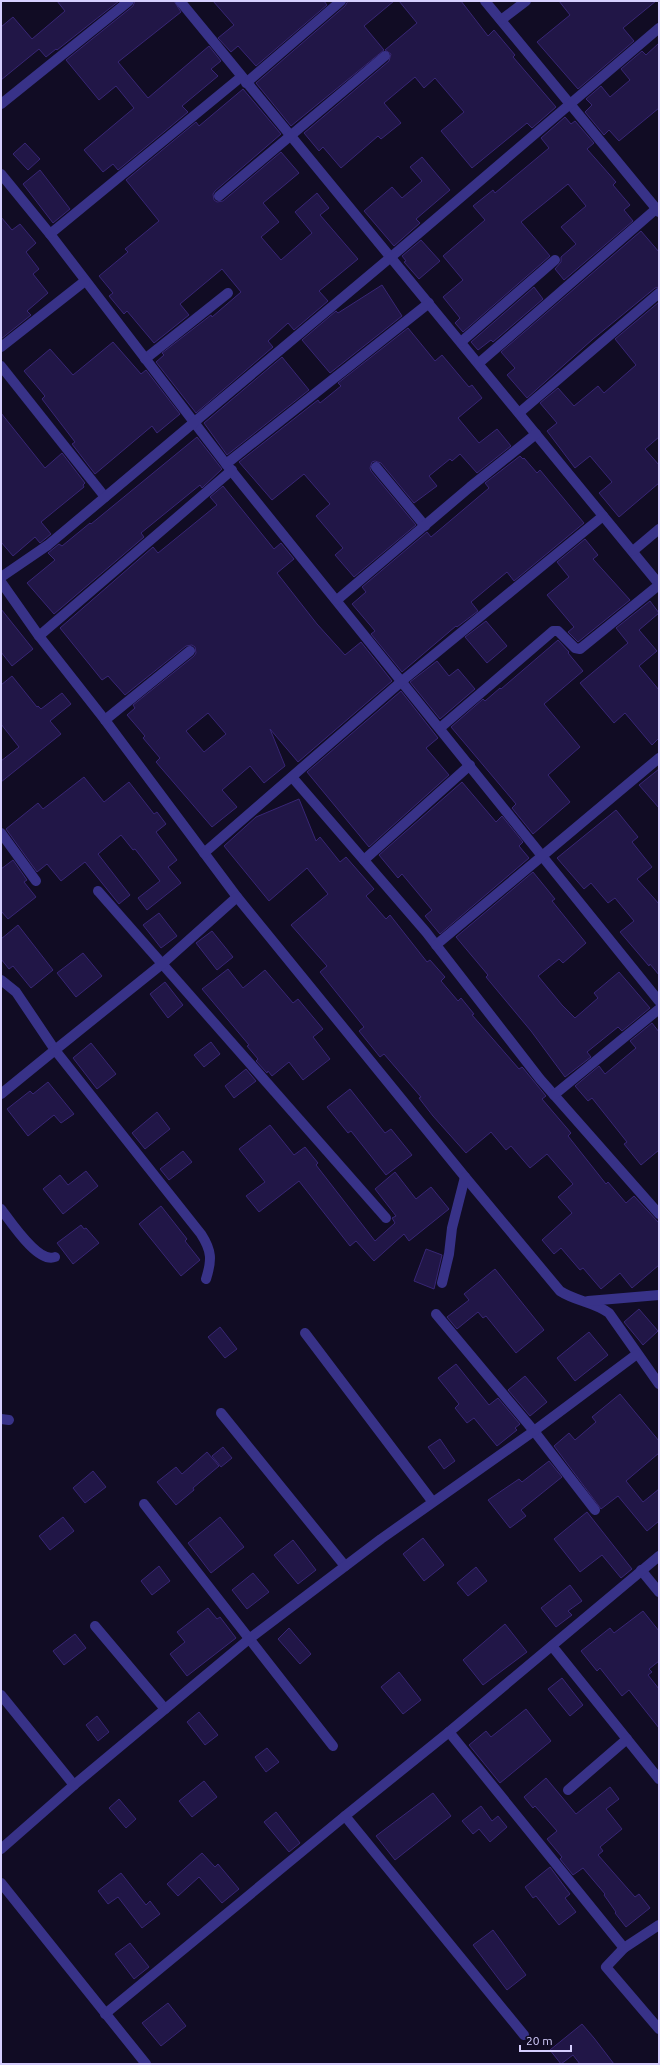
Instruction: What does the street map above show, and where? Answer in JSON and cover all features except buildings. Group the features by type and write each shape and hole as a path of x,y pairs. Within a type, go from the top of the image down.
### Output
{"street":[{"path":"1,104 129,1"},
{"path":"180,1 479,363 659,584 580,648 575,648 558,631 553,631 440,728"},
{"path":"50,234 341,1"},
{"path":"479,363 658,210 485,1"},
{"path":"500,20 526,1"},
{"path":"1,577 48,545 193,421 391,257 659,28"},
{"path":"219,196 386,56"},
{"path":"1,174 50,234 229,467 659,1001"},
{"path":"461,342 555,260"},
{"path":"1,347 85,281"},
{"path":"145,359 228,293"},
{"path":"519,413 659,293"},
{"path":"39,636 229,467 429,303"},
{"path":"1,366 105,497"},
{"path":"337,600 536,434"},
{"path":"376,467 425,526"},
{"path":"204,853 402,681 603,516"},
{"path":"633,551 659,529"},
{"path":"1,582 39,636 105,720 237,897 465,1177 560,1291 609,1313 659,1384"},
{"path":"105,720 190,651"},
{"path":"436,945 542,854 659,758"},
{"path":"364,860 470,765"},
{"path":"292,777 436,945 554,1095 659,1214"},
{"path":"1,833 36,880"},
{"path":"98,891 386,1218"},
{"path":"1,1094 162,964 237,897"},
{"path":"1,980 9,984 16,992 55,1050 205,1240 209,1246 211,1263 206,1279"},
{"path":"554,1095 659,1009"},
{"path":"442,1283 449,1254 452,1228 465,1177"},
{"path":"1,1209 36,1251 50,1259 55,1257"},
{"path":"586,1302 659,1295"},
{"path":"436,1314 534,1431 595,1510"},
{"path":"305,1333 432,1501"},
{"path":"1,1849 74,1785 249,1639 432,1501 534,1431 637,1354"},
{"path":"221,1413 345,1566"},
{"path":"144,1504 333,1746"},
{"path":"105,2014 344,1816 449,1732 659,1556"},
{"path":"641,1570 659,1592"},
{"path":"95,1626 165,1709"},
{"path":"552,1646 659,1779"},
{"path":"1,1695 74,1785"},
{"path":"449,1732 624,1948"},
{"path":"568,1790 627,1739"},
{"path":"344,1816 524,2035"},
{"path":"1,1883 146,2064"},
{"path":"659,1925 624,1948 606,1967 659,2028"}]}
